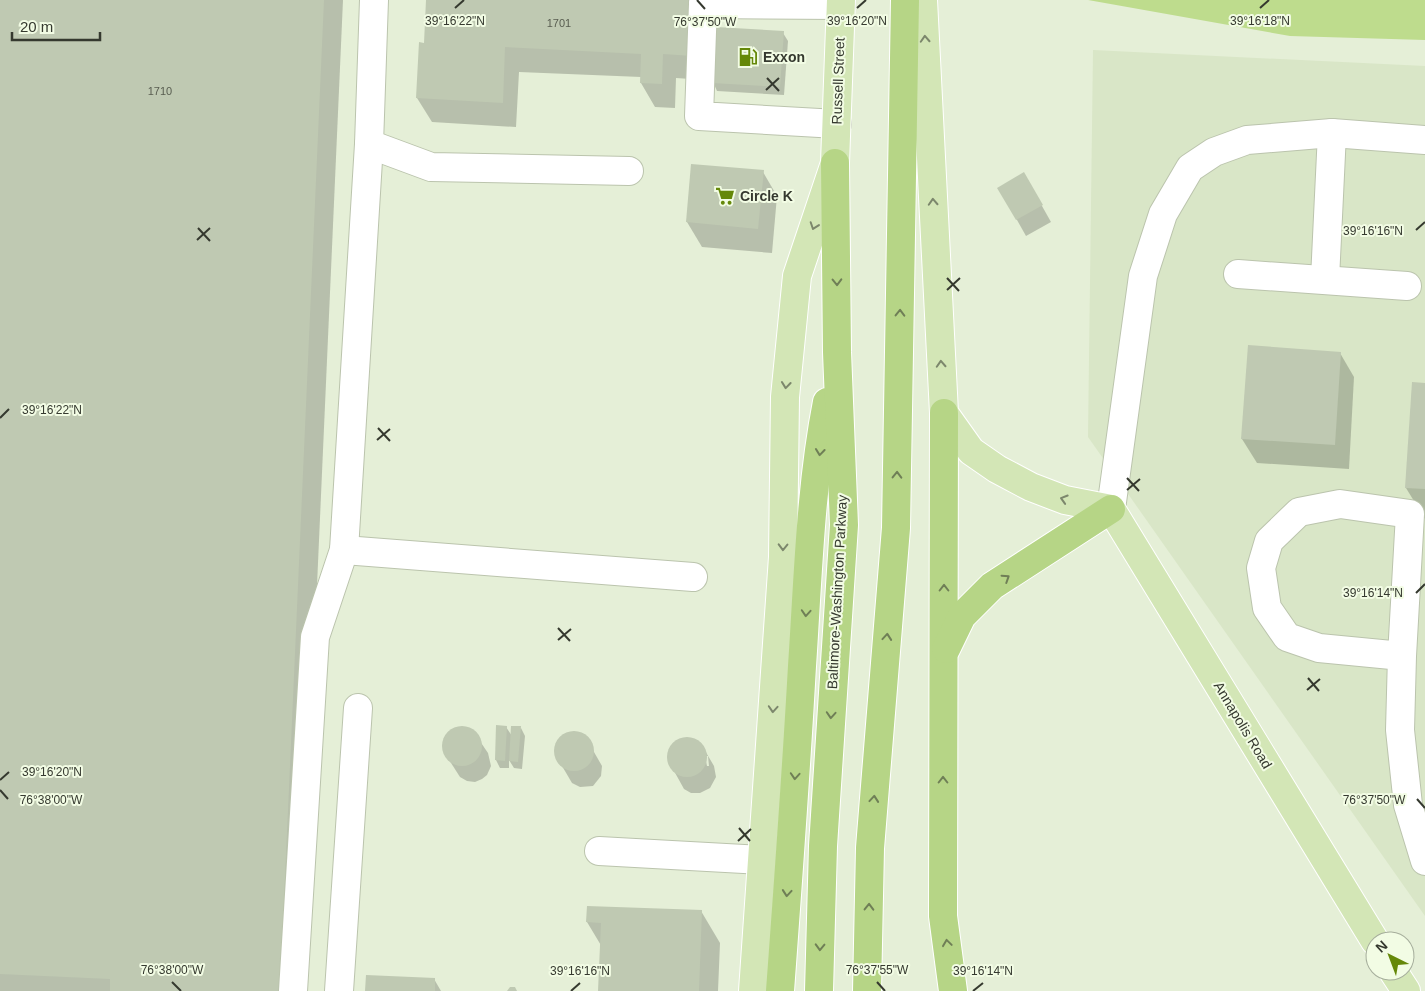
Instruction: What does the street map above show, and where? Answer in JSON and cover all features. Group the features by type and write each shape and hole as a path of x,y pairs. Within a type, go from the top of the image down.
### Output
{"highway":[{"path":"867,991 870,848 896,528 905,0"},
{"name":"Baltimore-Washington Parkway","path":"819,991 823,846 844,525 837,352 836,163"},
{"path":"780,991 811,528 823,426 837,352"},
{"path":"944,413 943,916 953,991"},
{"path":"944,655 962,616 992,586 1111,509"}],"main road":[{"path":"923,0 944,413 971,450 997,469 1031,487 1065,500 1111,509"},
{"name":"Russell Street","path":"753,991 783,556 785,397 797,276 836,163 841,2"},
{"name":"Annapolis Road","path":"1111,509 1369,931"}],"lane":[{"path":"293,991 315,637 344,550 369,144 374,0"},
{"path":"837,124 699,116 703,2 841,2"},
{"path":"1111,509 1144,276 1164,214 1190,168 1214,152 1247,140 1332,133 1425,140"},
{"path":"1325,279 1332,133"},
{"path":"369,144 431,167 629,171"},
{"path":"1238,274 1407,286"},
{"path":"1402,656 1319,648 1286,637 1268,608 1261,568 1268,541 1299,512 1340,504 1410,514 1400,730 1408,805 1425,861"},
{"path":"344,550 693,577"},
{"path":"339,991 358,708"},
{"path":"599,851 762,860"}],"shaded area":[{"path":"1088,0 1425,0 1425,40 1290,36"},
{"path":"1093,50 1425,66 1425,916 1088,437"}],"building":[{"path":"0,0 324,0 280,991 110,991 110,979 0,974"},
{"path":"426,0 694,0 692,56 663,54 662,84 640,83 641,54 505,47 503,103 416,98 419,42 424,43"},
{"name":"Exxon","path":"716,27 784,31 780,87 712,83"},
{"name":"Circle K","path":"691,164 764,170 758,229 686,222"},
{"path":"1024,172 1043,205 1016,220 997,188"},
{"path":"1248,345 1341,352 1335,445 1241,439"},
{"path":"1412,382 1425,383 1425,489 1405,488"},
{"path":"496,725 507,726 505,761 495,760"},
{"path":"458,726 466,726 473,729 479,735 482,746 479,757 473,763 466,766 458,766 451,763 445,757 442,750 442,742 445,735 451,729"},
{"path":"511,726 521,726 518,762 509,761"},
{"path":"570,731 578,731 585,734 591,740 594,751 591,762 585,768 578,771 570,771 563,768 557,762 554,755 554,747 557,740 563,734"},
{"path":"691,737 698,740 704,746 707,757 706,765 698,774 691,777 683,777 676,774 668,765 667,753 670,746 679,738"},
{"path":"587,906 702,910 699,991 598,991 601,923 586,922"},
{"path":"366,975 435,978 435,991 365,991"},
{"path":"510,987 515,987 517,991 507,991"}],"place":[{"name":"Exxon","path":"748,57"},
{"name":"Circle K","path":"725,196"}]}
